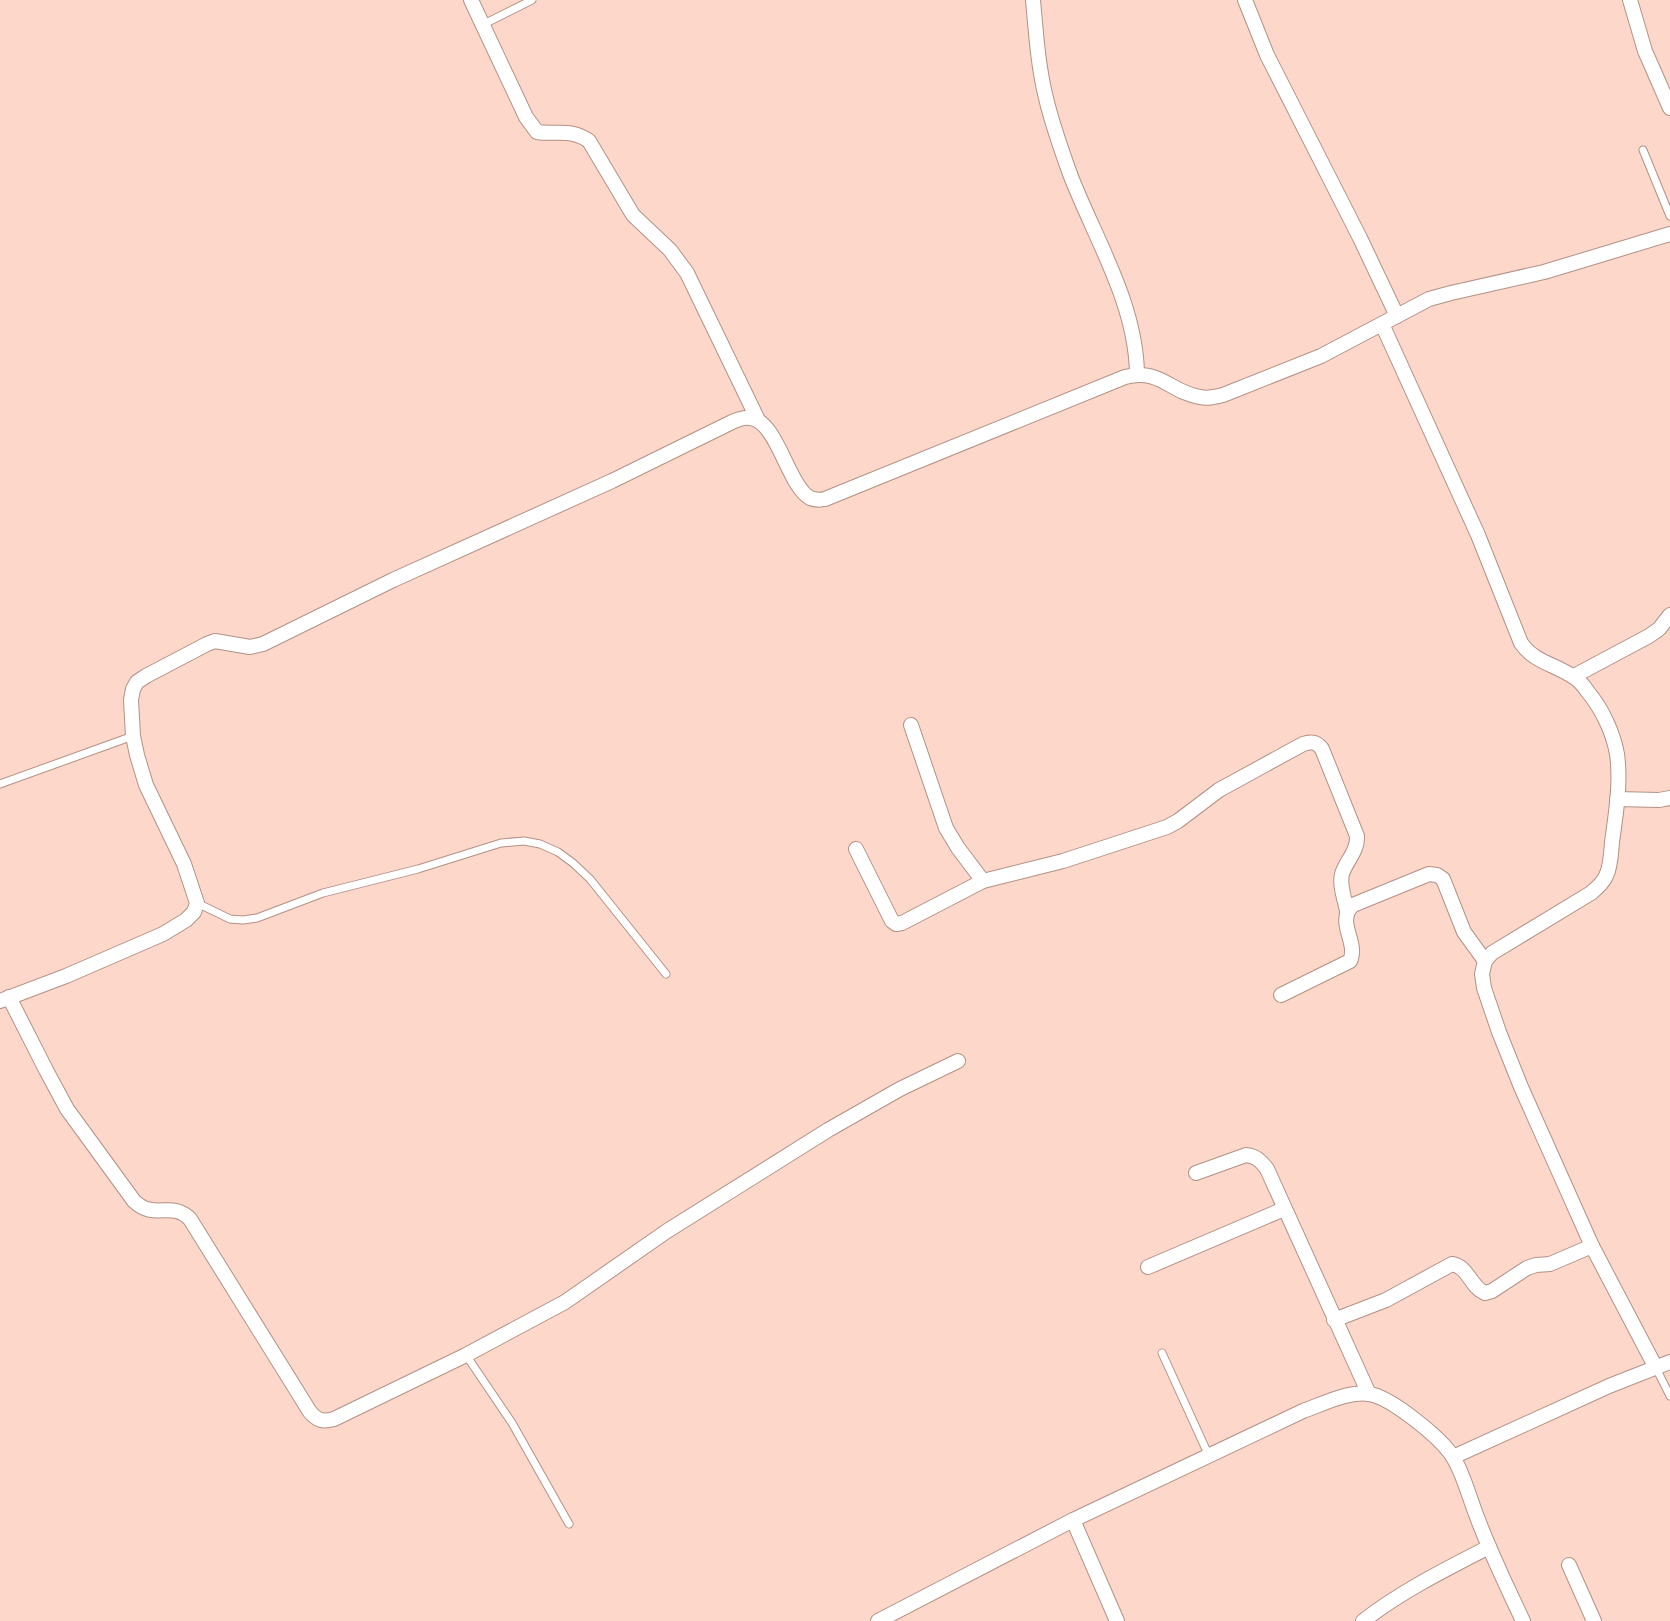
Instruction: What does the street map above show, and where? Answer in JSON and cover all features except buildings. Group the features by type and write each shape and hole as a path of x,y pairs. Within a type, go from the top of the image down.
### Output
{"street":[{"path":"471,0 531,126 538,132 570,132 580,135 589,141 633,215 670,250 688,273 758,420 767,428 800,488 808,497 816,500 825,499 1108,382 1137,374 1156,377 1200,398 1212,398 1321,356 1429,299 1544,272 1670,234"},
{"path":"1033,0 1040,68 1052,121 1071,175 1117,284 1128,316 1136,346 1137,374"},
{"path":"1245,0 1267,55 1360,238 1397,316"},
{"path":"1630,0 1645,51 1670,108"},
{"path":"1382,324 1478,535 1521,643 1536,659 1574,676 1600,709 1610,730 1617,754 1618,799 1610,864 1606,876 1591,893 1492,953 1485,961 1482,974 1484,988 1498,1032 1521,1087 1592,1246 1656,1368"},
{"path":"758,420 749,417 728,424 612,481 393,580 263,644 250,647 216,641 137,682 132,689 131,700 133,736 137,755 146,785 177,847 197,903 194,912 186,920 163,934 66,976 5,999 67,1108 128,1194 141,1207 147,1210 174,1209 183,1212 190,1219 310,1412 318,1420 325,1421 334,1419 466,1355 565,1302 667,1231 828,1130 900,1089 958,1061"},
{"path":"1574,676 1649,636 1659,629 1670,615"},
{"path":"911,725 946,828 982,881"},
{"path":"856,849 892,921 896,924 902,923 982,881 1063,862 1167,828 1218,790 1303,744 1310,742 1318,744 1322,749 1357,836 1358,843 1345,867 1341,881 1347,911 1345,918 1353,954 1350,961 1281,995"},
{"path":"1618,799 1659,800 1670,798"},
{"path":"1347,911 1353,905 1429,874 1437,875 1447,885 1464,932 1485,961"},
{"path":"1196,1173 1246,1155 1253,1156 1267,1169 1368,1394"},
{"path":"1148,1266 1284,1209"},
{"path":"1334,1320 1386,1300 1452,1264 1459,1265 1464,1269 1479,1290 1485,1293 1492,1291 1527,1268 1550,1264 1592,1246"},
{"path":"1452,1457 1609,1386 1670,1362"},
{"path":"878,1621 1073,1520 1303,1411 1351,1395 1368,1394 1382,1398 1422,1425 1440,1442 1452,1457 1489,1547 1523,1621"},
{"path":"1073,1520 1117,1621"},
{"path":"1363,1621 1392,1600 1426,1580 1489,1547"},
{"path":"1569,1565 1594,1621"}],"lane":[{"path":"484,24 532,0"},
{"path":"1643,150 1670,216"},
{"path":"0,784 133,736"},
{"path":"197,903 230,919 257,918 323,893 418,869 501,843 524,841 540,844 558,852 573,863 590,879 666,974"},
{"path":"1162,1353 1209,1456"},
{"path":"466,1355 512,1423 569,1524"},
{"path":"1656,1368 1670,1396"}]}
